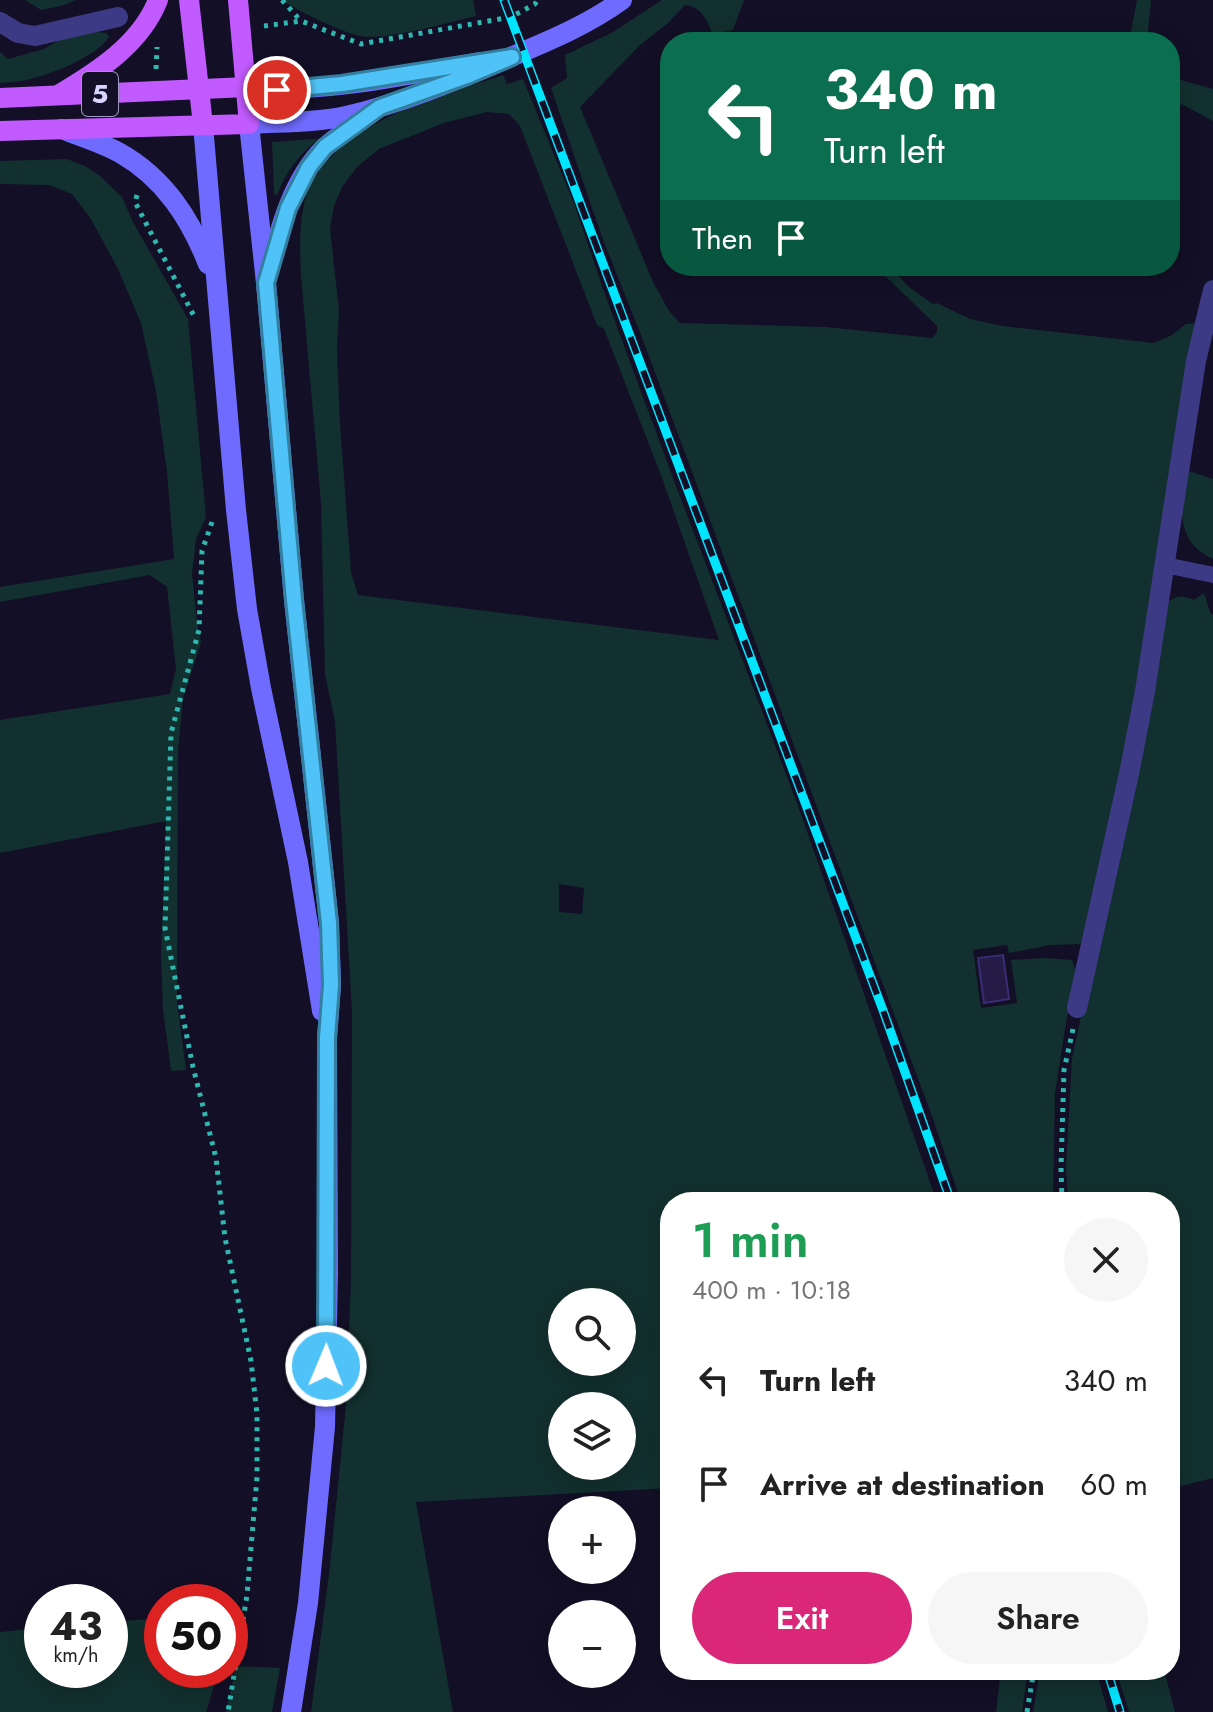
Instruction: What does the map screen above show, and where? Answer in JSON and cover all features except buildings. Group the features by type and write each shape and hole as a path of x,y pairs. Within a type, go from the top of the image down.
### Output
{"main road":[{"path":"57,96 94,74 116,56 140,30 158,0"},
{"path":"189,0 247,609 298,862 327,1038"},
{"path":"238,0 294,600 329,923 331,985 327,1038 325,1427 308,1603 291,1712"},
{"path":"249,124 344,117 380,107 512,57 576,28 622,0"},
{"path":"200,91 247,87 277,90 342,84 512,57"},
{"name":"5","path":"0,98 200,91"},
{"path":"266,283 288,208 309,167 325,147 380,107"},
{"name":"5","path":"0,131 249,124"},
{"path":"62,129 118,152 143,168 164,187 181,208 199,241 216,286"}],"street":[{"path":"0,22 18,33 35,36 118,17"},
{"path":"1077,1008 1145,691 1196,361 1213,290"}],"lane":[{"path":"1165,565 1213,575"}],"path":[{"path":"282,0 301,21 361,44 511,17 537,0"},
{"path":"242,29 301,21"},
{"path":"155,92 157,38 168,32 194,34"},
{"path":"143,168 135,202 197,322"},
{"path":"216,511 202,551 199,630 171,733 165,928 193,1067 216,1158 225,1238 251,1361 257,1414 257,1477 247,1595 228,1712"},
{"path":"1062,1192 1064,1070 1077,1008"},
{"path":"1027,1712 1032,1680"}],"green space":[{"path":"25,0 76,0 41,10"},
{"path":"282,0 473,0 476,16 371,37 320,21"},
{"path":"662,0 744,0 733,30 723,32 712,32 701,13 685,5 640,45 580,107 653,282 669,311 680,323 826,327 932,338 937,326 885,276 899,276 933,304 937,303 970,319 1002,326 1154,343 1186,324 1200,323 1111,830 1081,944 1051,945 1009,953 1007,945 973,950 981,1008 1017,1003 1011,960 1072,960 1076,972 1055,1093 1053,1192 958,1192 932,1116 602,237 551,88 567,78 565,55 613,32"},
{"path":"1137,0 1151,0 1148,32 1131,32"},
{"path":"106,33 109,37 83,58 36,78 0,83 0,52 8,59 44,49 64,37"},
{"path":"503,75 507,84 523,79 575,206 673,478 797,803 933,1192 660,1192 660,1489 416,1502 453,1712 311,1712 346,1405 351,1280 352,1012 335,722 325,674 321,503 301,276 301,226 313,180 331,156 355,136 414,106","holes":["487,112 509,114 520,126 597,325 604,329 661,475 719,640 358,595 351,572 340,423 339,310 330,229 334,206 342,187 357,167 379,149 444,123","559,884 584,888 582,914 559,912"]},
{"path":"1180,80 1213,89 1213,121 1180,103"},
{"path":"315,139 289,171 277,195 274,194 272,142"},
{"path":"67,159 100,176 122,197 188,319 206,517 196,539 192,574 201,643 183,698 178,752 177,1002 186,1070 171,1071 163,1009 161,956 166,821 0,853 0,720 170,694 176,669 167,587 150,575 0,602 0,587 174,559 156,391 141,323 118,269 91,219 72,194 49,185 0,184 0,161"},
{"path":"1185,470 1213,479 1213,559 1191,542 1186,532 1182,509"},
{"path":"1204,593 1213,615 1213,1478 1180,1486 1180,1192 1067,1192 1066,1166 1072,1059 1168,602 1181,596 1194,600"},
{"path":"144,1619 144,1688 213,1688 206,1712 0,1712 0,1632 24,1630 24,1688 128,1688 128,1621"},
{"path":"248,1667 280,1668 272,1712 226,1712 231,1688 248,1688"},
{"path":"1000,1680 1027,1680 1022,1712 996,1712"},
{"path":"1038,1680 1099,1680 1108,1712 1033,1712"},
{"path":"1119,1680 1167,1680 1175,1712 1129,1712"}],"railway":[{"path":"504,0 884,1013 947,1192"},
{"path":"1110,1680 1120,1712"}],"route":[{"path":"277,90 342,84 512,57 380,107 325,147 309,167 288,208 266,283 294,600 329,923 331,985 327,1038 326,1366"}]}
